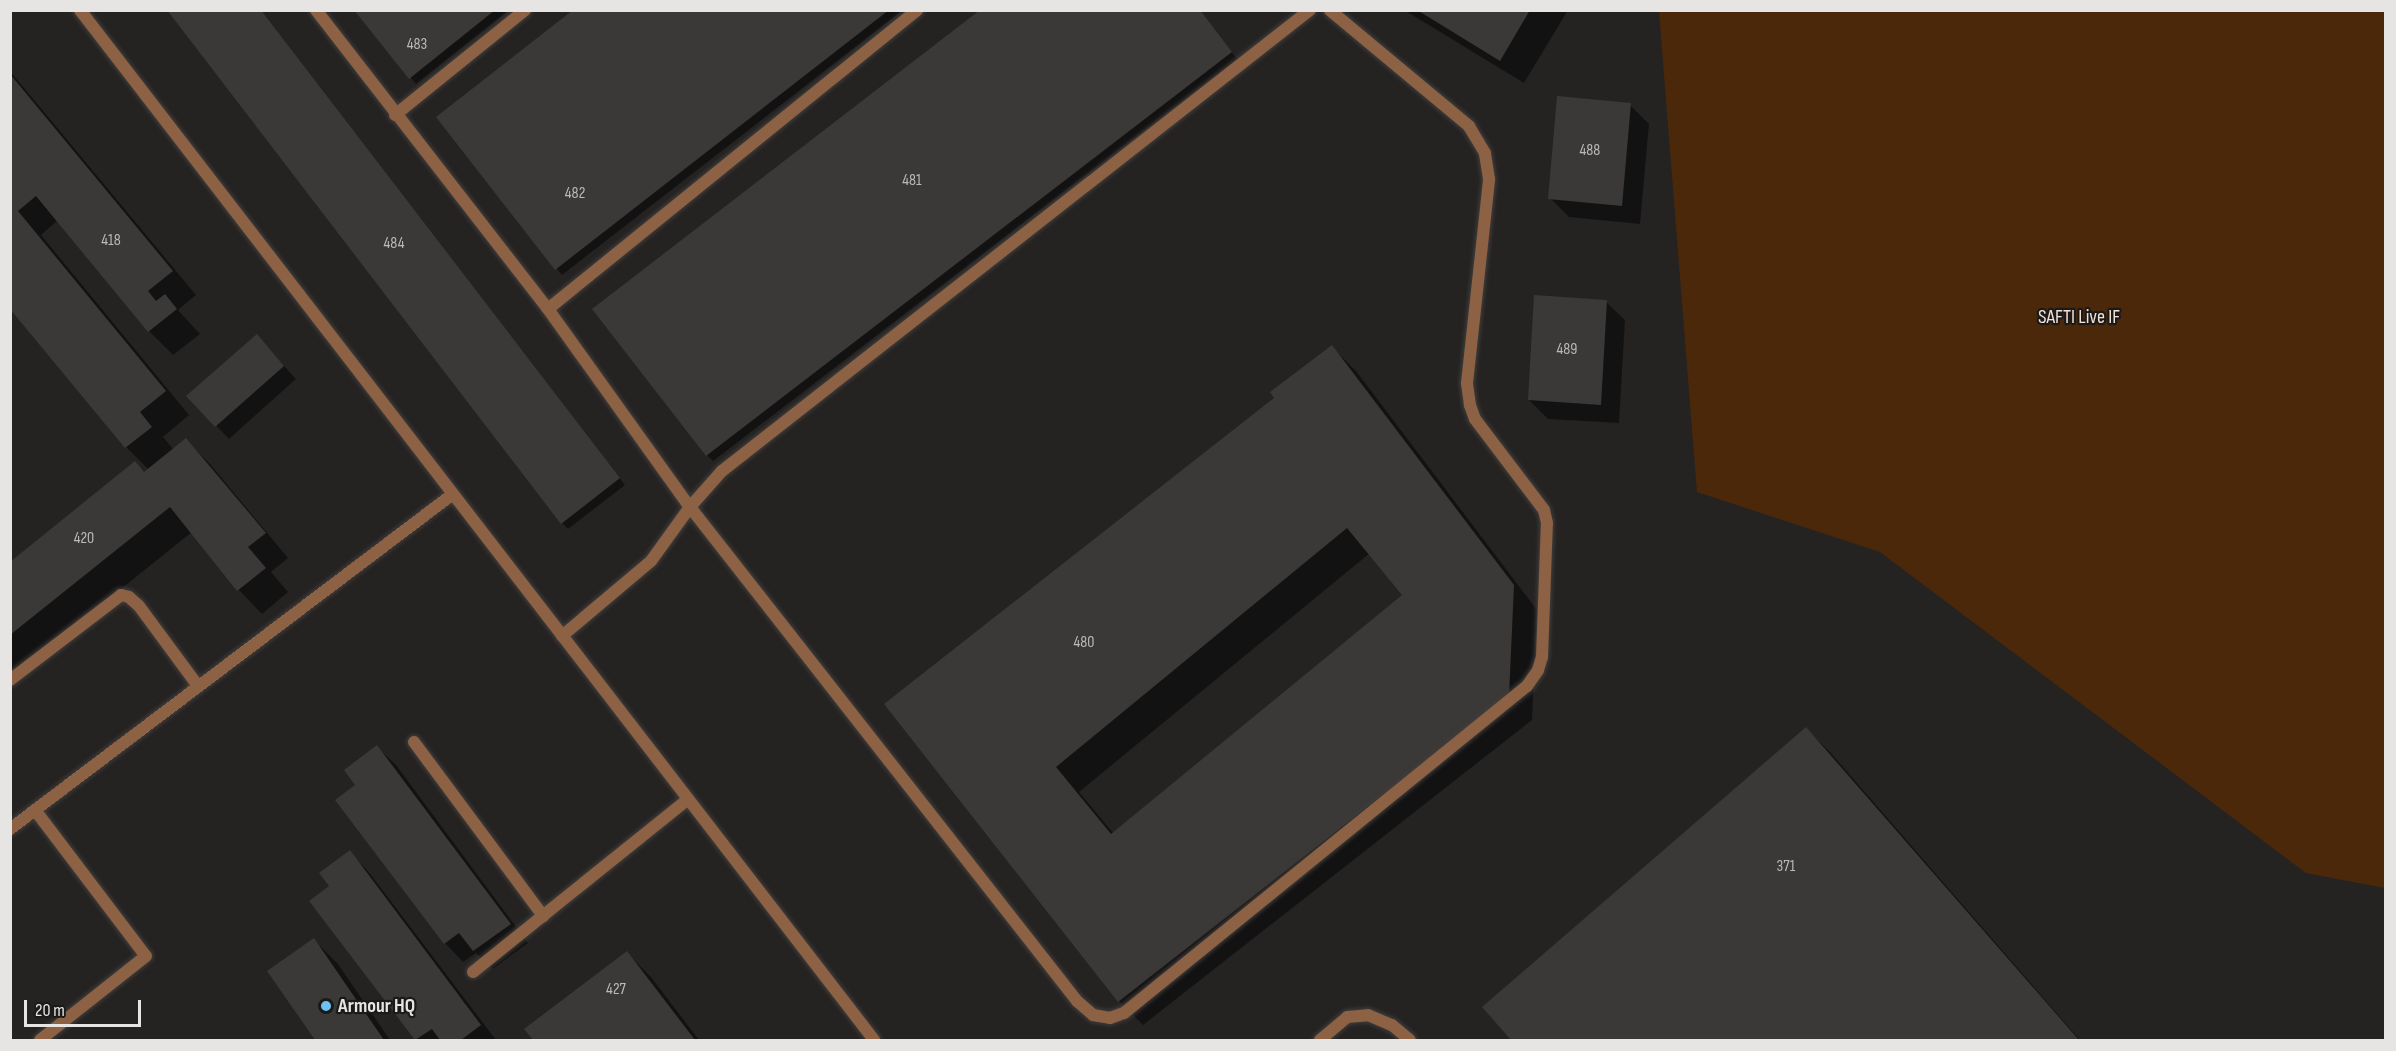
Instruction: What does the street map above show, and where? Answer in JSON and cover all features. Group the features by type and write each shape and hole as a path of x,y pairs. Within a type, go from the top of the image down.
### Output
{"lane":[{"path":"80,10 873,1041"},
{"path":"316,10 395,115 548,309 690,507 1077,1000 1093,1015 1110,1018 1124,1013 1527,686 1538,670 1542,657 1547,523 1544,510 1475,419 1470,405 1467,383 1489,179 1485,153 1469,126 1330,10"},
{"path":"395,115 525,10"},
{"path":"548,309 917,10"},
{"path":"562,636 651,561 690,507 723,471 1310,10"},
{"path":"10,829 453,494"},
{"path":"10,680 121,595 129,597 139,606 198,686"},
{"path":"414,742 543,916"},
{"path":"473,972 688,799"},
{"path":"35,810 146,956 40,1041"},
{"path":"1320,1041 1347,1017 1368,1015 1392,1025 1410,1041"}],"green space":[{"name":"SAFTI Live IF","path":"1659,11 2385,11 2385,888 2306,873 1880,552 1697,492"}],"building":[{"path":"167,10 261,10 620,478 561,524"},
{"path":"354,10 495,10 409,79"},
{"path":"573,10 889,10 555,270 436,117"},
{"path":"980,10 1200,10 1232,52 706,456 592,309"},
{"path":"1417,10 1530,10 1500,61"},
{"path":"10,74 173,271 148,291 156,301 165,294 177,309 148,332 36,196 18,211 166,391 140,412 152,427 125,448 10,309"},
{"path":"1557,96 1631,103 1622,206 1548,199"},
{"path":"1534,295 1607,300 1601,405 1528,400"},
{"path":"257,334 284,366 215,427 186,396"},
{"path":"1332,345 1514,585 1509,696 1118,1002 884,704 1274,398 1270,392","holes":["1347,528 1402,595 1111,834 1056,767"]},
{"path":"186,438 266,533 248,547 266,568 237,591 170,507 10,635 10,562 135,461 144,472"},
{"path":"1806,727 2079,1040 1511,1040 1482,1007"},
{"path":"377,745 511,924 473,951 459,933 444,944 335,800 355,785 344,770"},
{"path":"350,850 481,1025 461,1040 440,1040 432,1029 415,1040 309,901 329,886 319,873"},
{"name":"Armour HQ","path":"314,938 384,1040 315,1040 267,971"},
{"path":"627,951 695,1040 533,1040 524,1029"}],"place":[{"name":"Armour HQ","path":"326,1006"}]}
